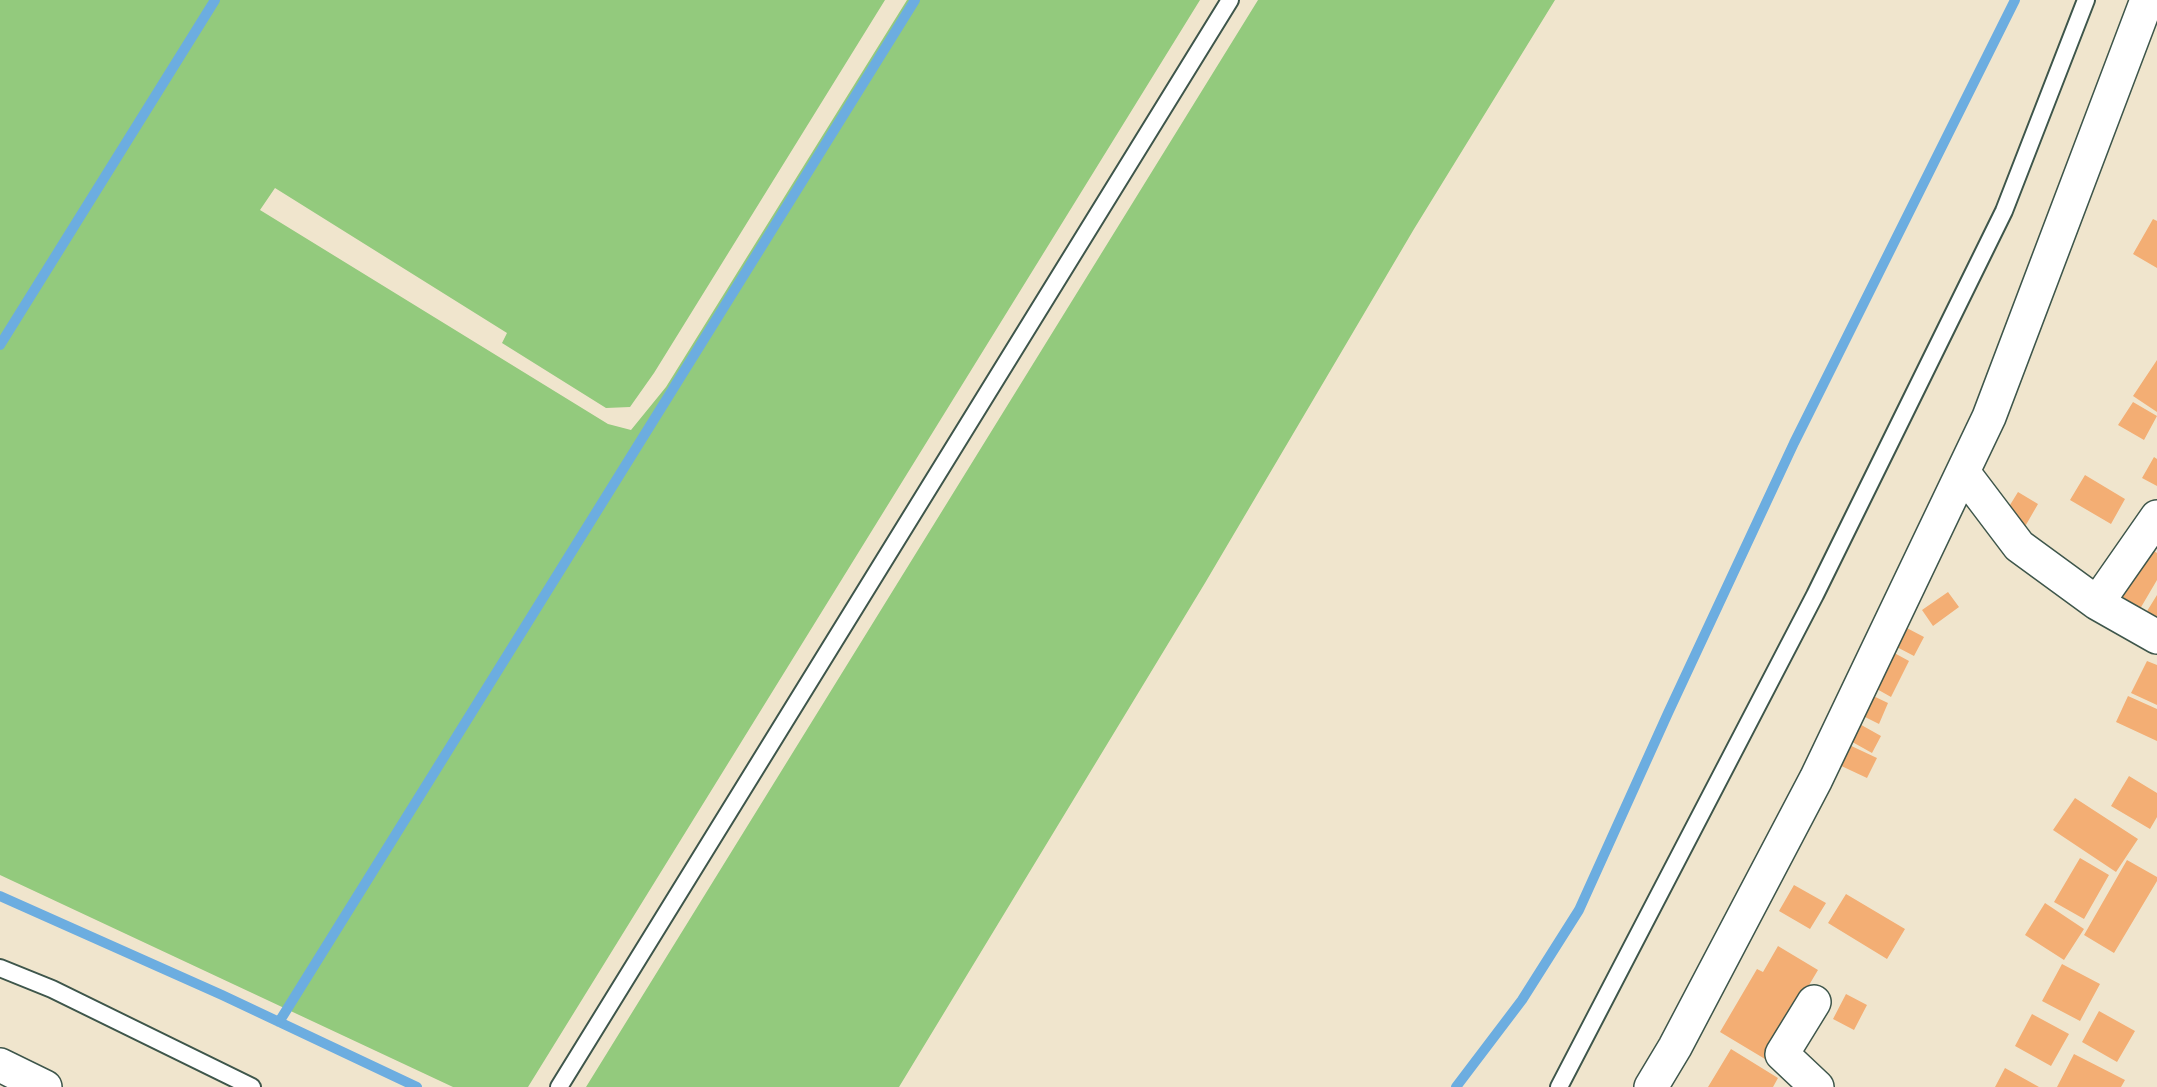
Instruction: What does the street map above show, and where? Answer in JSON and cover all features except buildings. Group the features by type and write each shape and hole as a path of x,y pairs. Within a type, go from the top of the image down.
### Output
{"street":[{"path":"1651,1087 1676,1047 1816,779 1989,417 2147,0"},
{"path":"1963,472 2019,546 2097,603 2157,637"},
{"path":"2097,603 2157,517"},
{"path":"1814,1002 1782,1054 1817,1087"},
{"path":"0,1065 45,1087"}],"lane":[{"path":"559,1087 1230,0"},
{"path":"1558,1087 1815,595 2004,211 2086,0"},
{"path":"0,968 52,988 252,1087"}],"green space":[{"path":"0,0 885,0 654,373 630,407 606,408 502,343 507,333 275,188 260,210 608,424 631,430 666,387 907,0 1200,0 528,1087 453,1087 0,875"},
{"path":"1258,0 1555,0 1414,229 1205,583 899,1087 586,1087"}],"waterway":[{"path":"0,345 215,0"},
{"path":"279,1022 915,0"},
{"path":"1456,1087 1522,1000 1579,910 1794,443 2015,0"},
{"path":"0,896 222,995 417,1087"}]}
